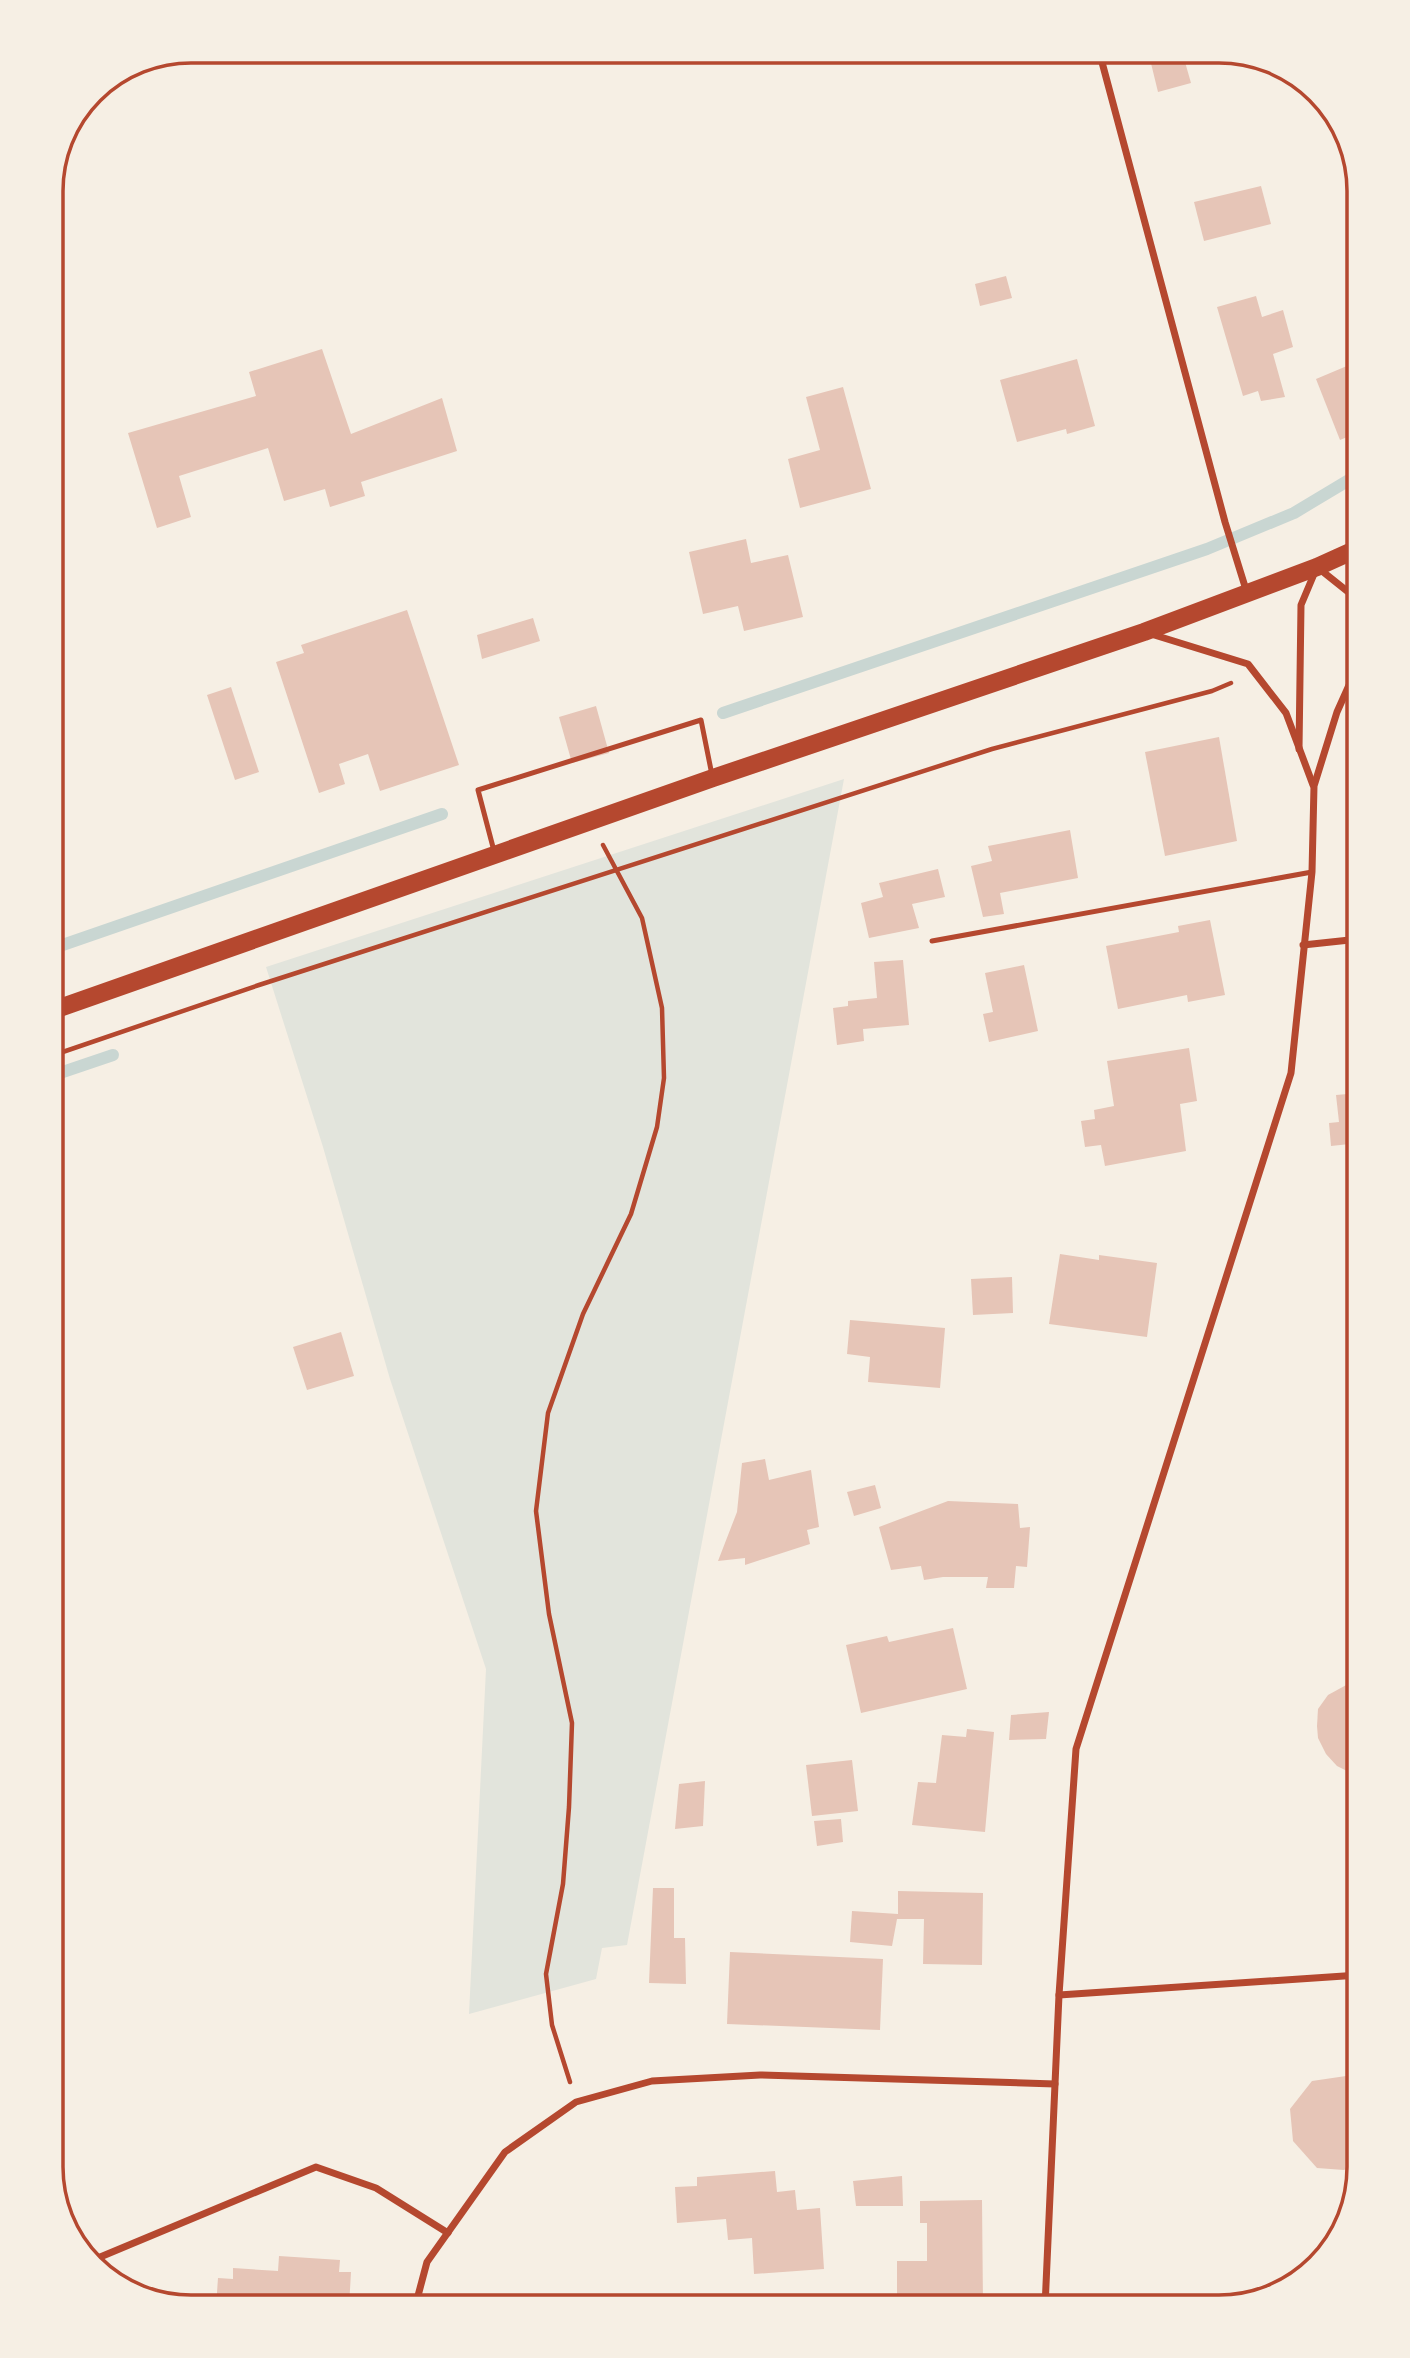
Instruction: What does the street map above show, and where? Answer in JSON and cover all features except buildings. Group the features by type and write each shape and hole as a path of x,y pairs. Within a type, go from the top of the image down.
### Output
{"main road":[{"path":"63,1007 713,778 1144,632 1347,553"}],"street":[{"path":"1102,63 1225,522 1247,593"},
{"path":"1299,750 1301,606 1317,567 1347,591"},
{"path":"1144,632 1248,664 1286,713 1314,786"},
{"path":"1046,2295 1059,1995 1076,1749 1291,1073 1312,872 1314,786 1336,712 1347,690"},
{"path":"1303,945 1347,940"},
{"path":"1059,1995 1347,1976"},
{"path":"418,2295 427,2262 505,2152 576,2102 652,2081 760,2075 1055,2084"},
{"path":"101,2257 316,2167 376,2188 448,2232"}],"lane":[{"path":"495,856 478,790 701,720 713,778"},
{"path":"932,941 1312,872"}],"path":[{"path":"63,1052 259,985 992,749 1212,691 1255,674"},
{"path":"576,2102 552,2025 545,1974 563,1884 572,1723 549,1614 537,1511 548,1413 583,1314 634,1204 657,1127 664,1078 662,1008 642,918 592,822"}],"shaded area":[{"path":"844,779 627,1945 602,1948 596,1979 469,2014 486,1669 390,1379 323,1147 266,967"}],"waterway":[{"path":"723,713 1207,549 1294,513 1347,481"},
{"path":"63,945 442,814"},
{"path":"63,1072 113,1055"}]}
